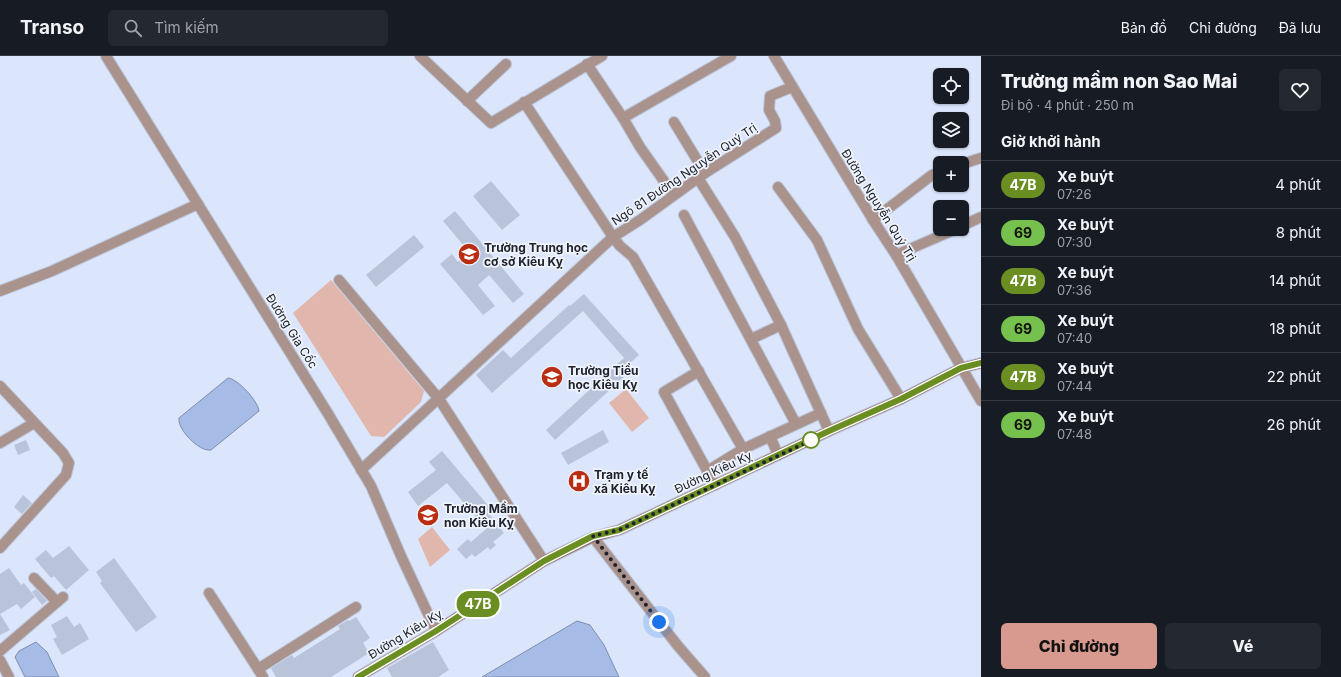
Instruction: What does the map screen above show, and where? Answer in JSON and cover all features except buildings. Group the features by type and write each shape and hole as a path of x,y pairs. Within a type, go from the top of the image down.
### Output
{"main road":[{"name":"Đường Kiêu Kỵ","path":"358,677 436,631 544,561 593,536 619,530 829,431 901,399 961,368 981,363"}],"street":[{"name":"Đường Gia Cốc","path":"106,56 371,486 401,556 436,631"},
{"path":"425,57 491,123 602,56"},
{"path":"622,118 731,56"},
{"name":"Đường Nguyễn Quý Trị","path":"774,56 873,220 896,255 981,401"},
{"path":"467,100 506,64"},
{"path":"587,64 640,148 673,194"},
{"name":"Ngõ 81 Đường Nguyễn Quý Trị","path":"524,102 613,237 640,220 673,194 701,175 776,128 775,121 769,110 770,96 792,87"},
{"path":"674,122 781,325 829,431"},
{"path":"969,162 981,158"},
{"path":"873,220 933,175"},
{"path":"778,187 817,240 858,329 901,399"},
{"path":"0,291 52,271 198,204"},
{"path":"684,215 796,424"},
{"path":"969,223 981,217"},
{"path":"896,255 940,236"},
{"path":"361,470 613,237 620,246 633,257 743,449"},
{"path":"339,280 439,398 544,561"},
{"path":"752,340 781,325"},
{"path":"699,371 664,392 715,485"},
{"path":"0,386 67,458 69,463 66,475 0,548"},
{"path":"707,471 743,449 820,413"},
{"path":"0,443 34,423"},
{"path":"770,436 778,456"},
{"path":"593,536 678,646 705,677"},
{"path":"0,650 60,599 34,578"},
{"path":"209,593 260,673 356,607"},
{"path":"0,660 9,677"}],"shaded area":[{"path":"331,280 424,391 421,402 384,437 371,436 293,313"},
{"path":"626,389 649,418 632,432 609,403"},
{"path":"432,527 450,550 430,567 418,539"}],"water":[{"path":"228,378 237,382 247,391 258,407 259,411 211,450 206,450 195,444 190,439 181,428 179,418"},
{"path":"577,621 590,625 604,645 619,677 482,677"},
{"path":"36,642 47,652 59,677 25,677 15,657 19,651"}],"bus line":[{"name":"47B","path":"358,677 436,631 544,561 593,536 619,530 829,431 901,399 961,368 981,363"}],"place":[{"name":"Trường Trung học cơ sở Kiêu Kỵ","path":"469,254"},
{"name":"Trường Tiểu học Kiêu Kỵ","path":"552,377"},
{"name":"Trạm y tế xã Kiêu Kỵ","path":"579,481"},
{"name":"Trường Mầm non Kiêu Kỵ","path":"428,515"}],"route":[{"path":"659,622 593,536 619,530 811,440"}]}
